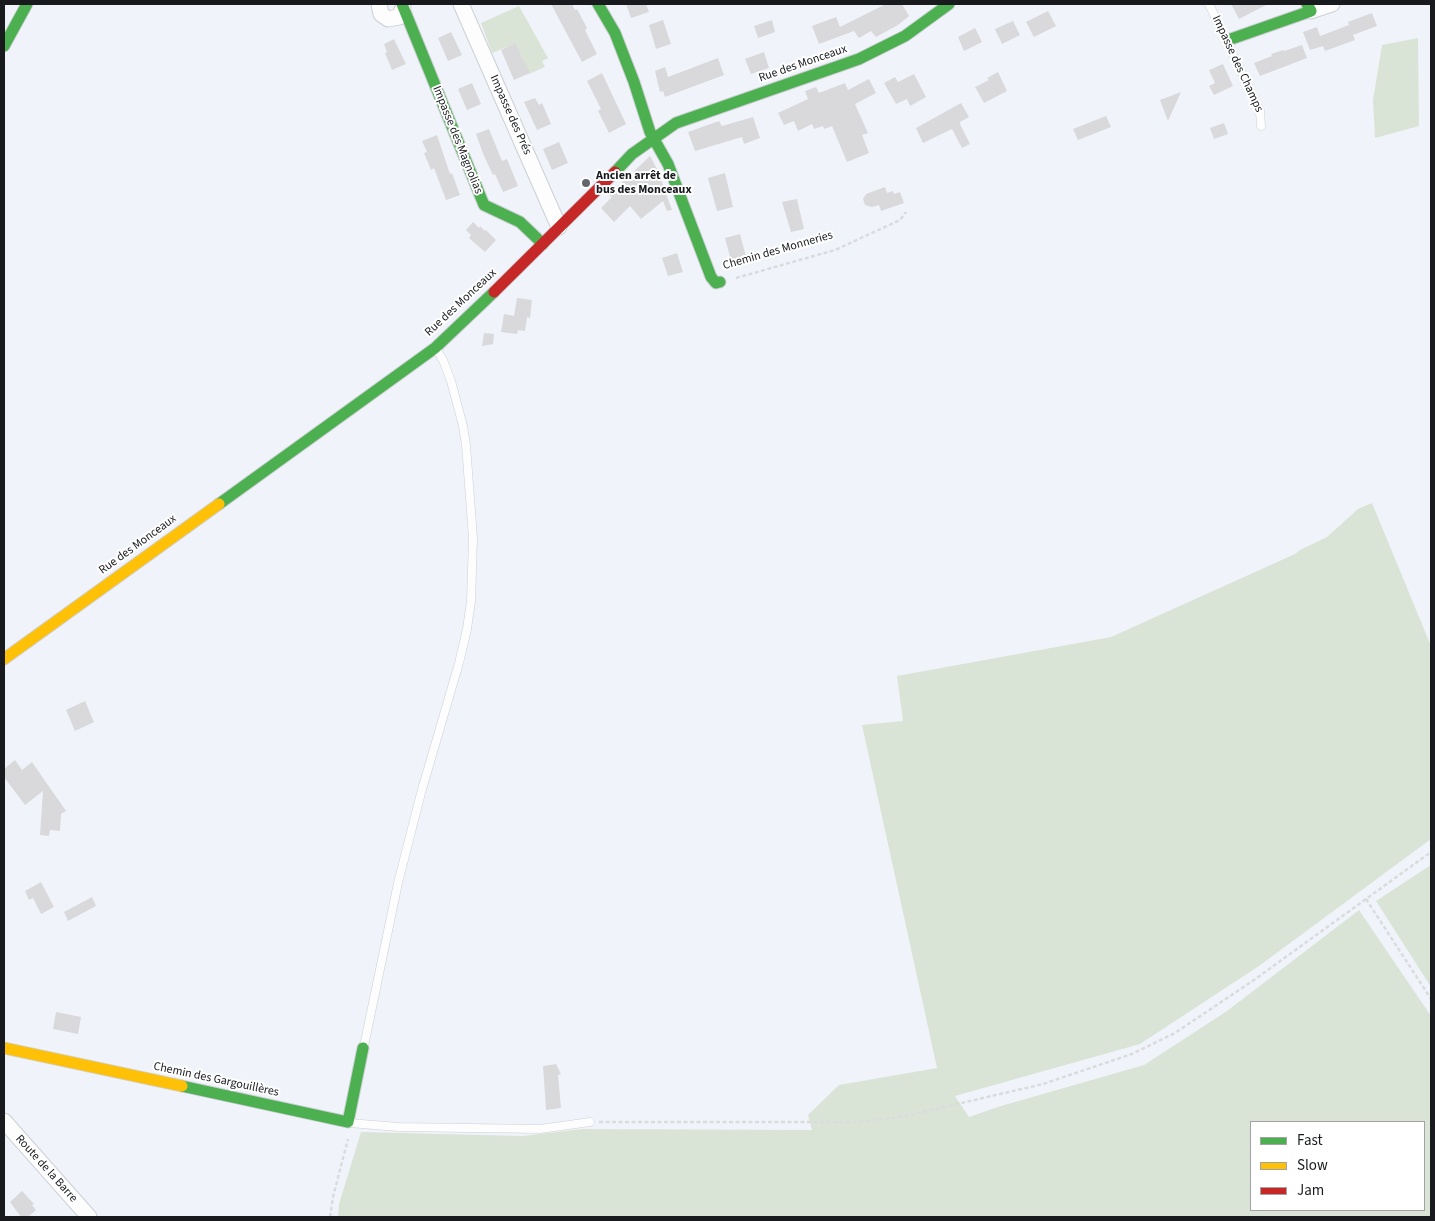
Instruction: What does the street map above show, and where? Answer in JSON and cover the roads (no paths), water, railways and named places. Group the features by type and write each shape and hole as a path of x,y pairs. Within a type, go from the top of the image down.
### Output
{"main road":[{"path":"4,46 27,4"},
{"name":"Chemin des Monneries","path":"598,4 614,33 634,82 650,132 668,164 711,277 716,283 720,282"},
{"name":"Rue des Monceaux","path":"4,659 434,348 543,244 632,154 654,137 676,123 877,51 905,36 949,4"},
{"name":"Impasse des Magnolias","path":"403,6 484,206 520,222 543,244"},
{"path":"1231,39 1309,7"},
{"name":"Chemin des Gargouillères","path":"4,1048 348,1122"},
{"path":"348,1122 364,1048"}],"street":[{"name":"Impasse des Magnolias","path":"379,4 381,14 388,19 398,17 403,6"},
{"name":"Impasse des Prés","path":"461,4 559,227"},
{"path":"1309,7 1332,4"},
{"name":"Route de la Barre","path":"4,1121 89,1217"}],"lane":[{"name":"Impasse des Champs","path":"1209,4 1260,111 1262,126"},
{"path":"364,1048 398,883 421,793 459,662 471,601 473,538 470,484 463,426 448,371 434,348"},
{"path":"348,1122 376,1126 540,1130 590,1122"}],"place":[{"name":"Ancien arrêt de bus des Monceaux","path":"586,183"}]}
